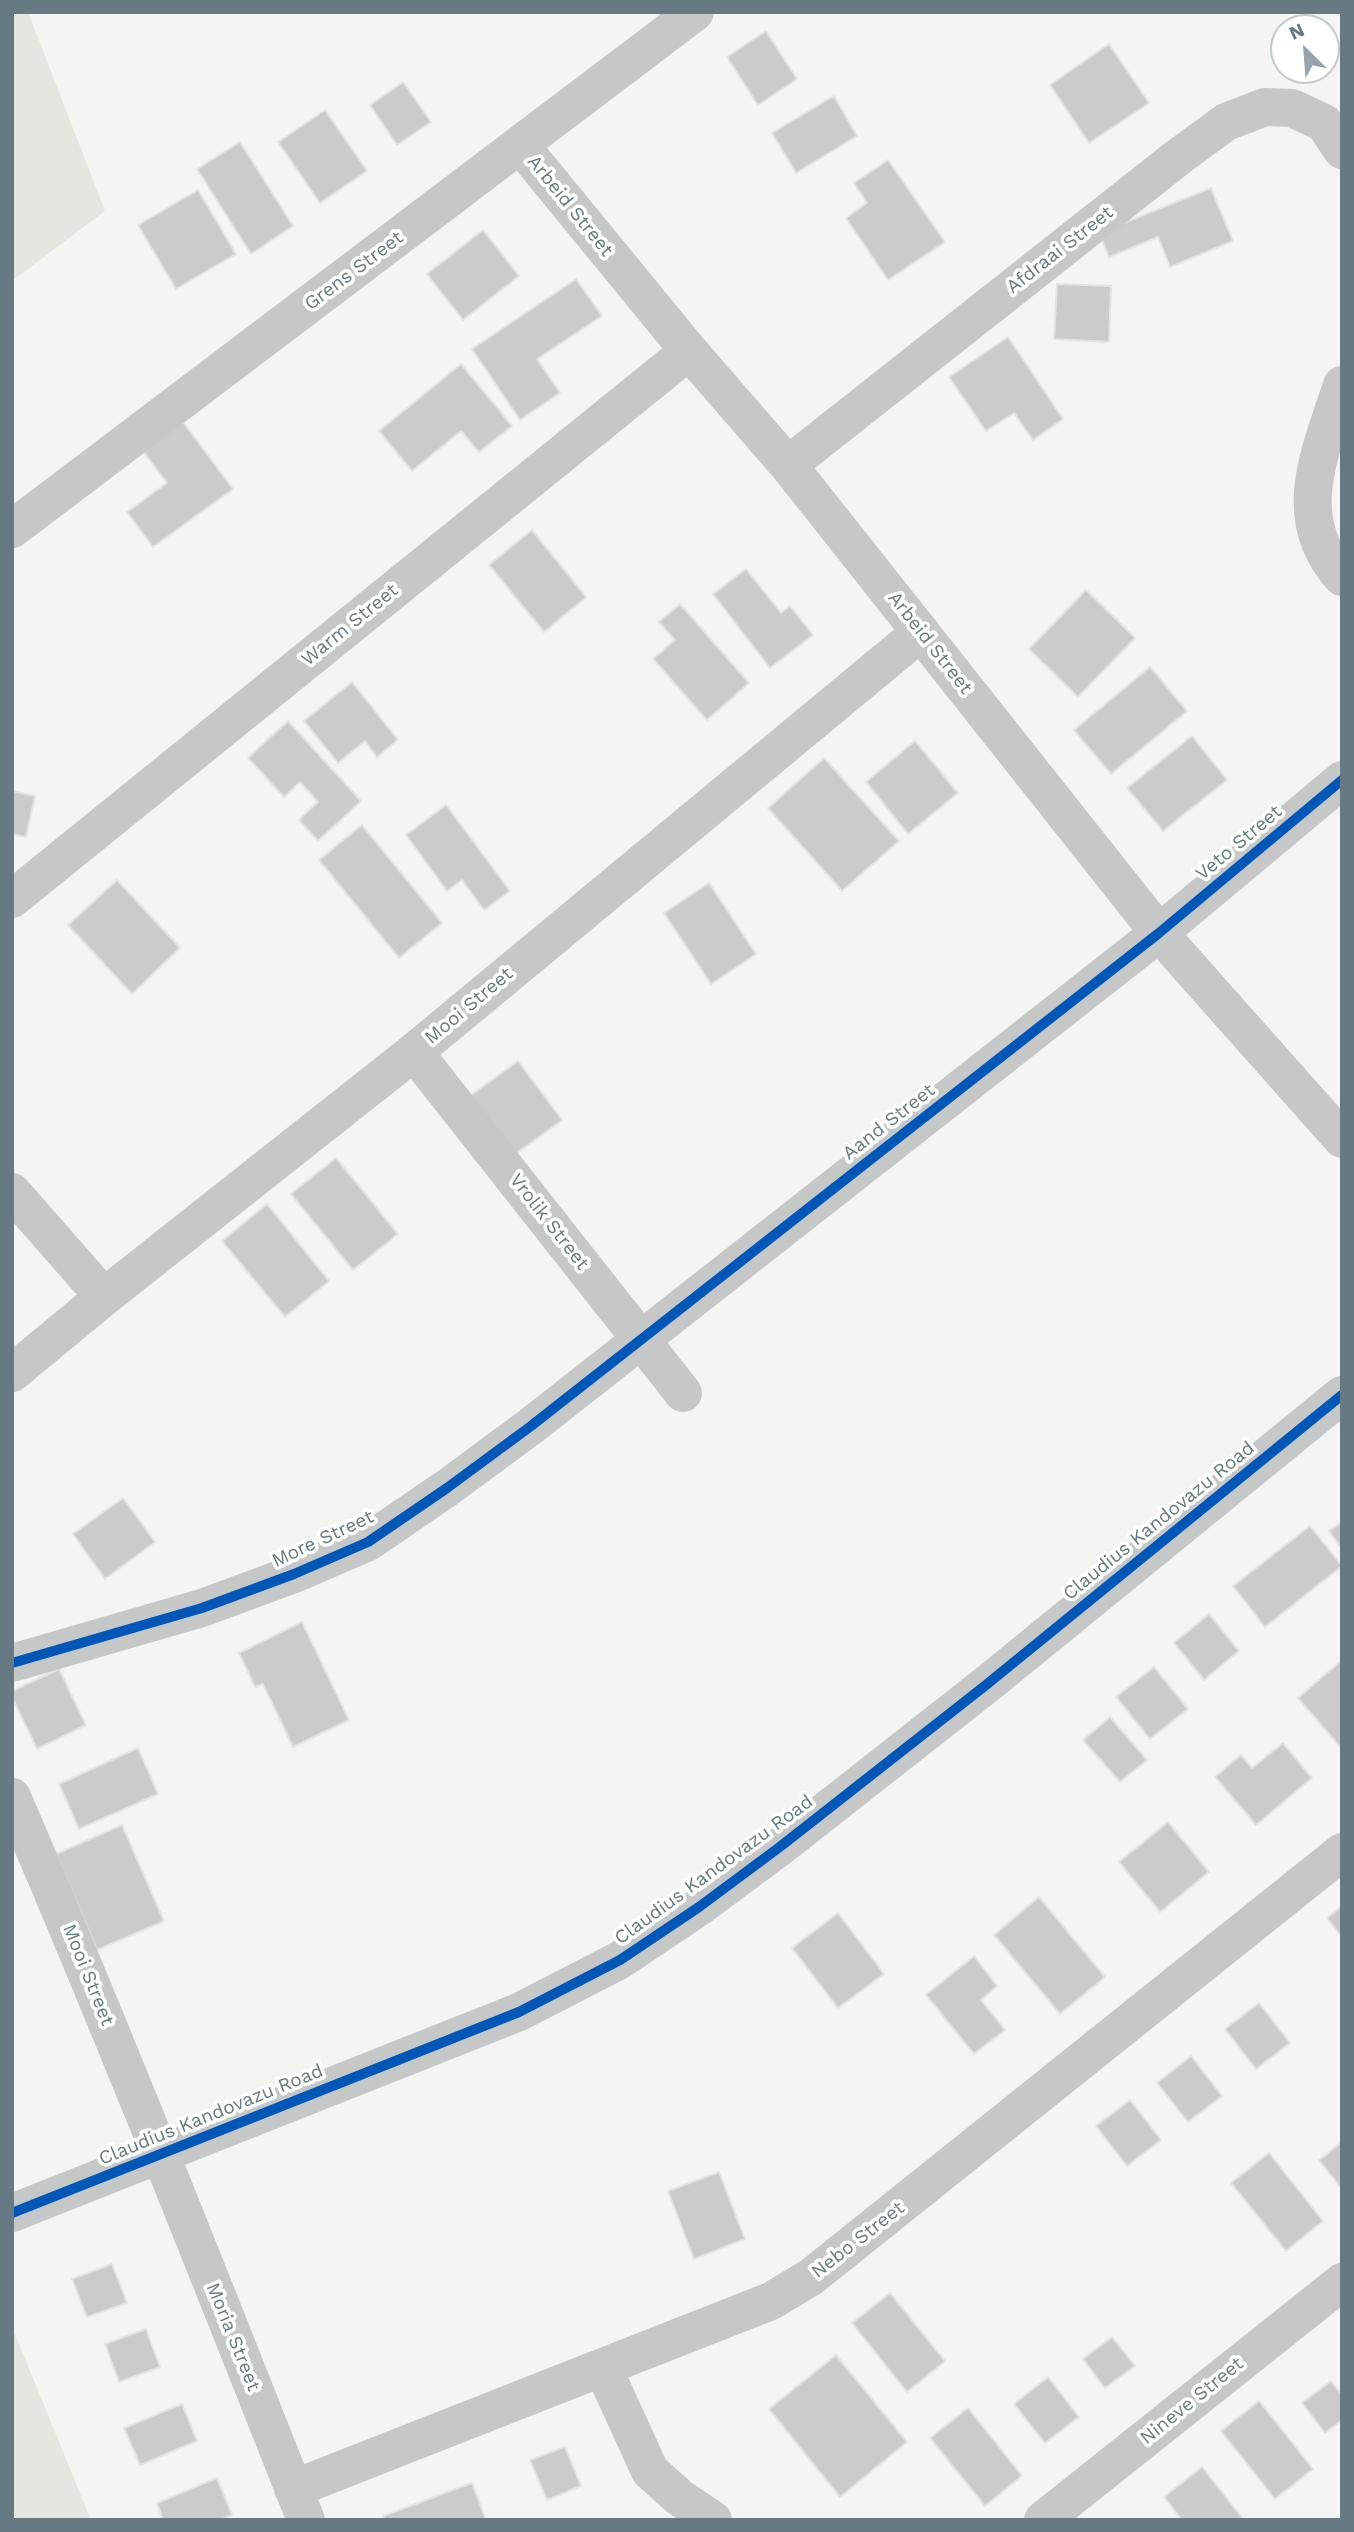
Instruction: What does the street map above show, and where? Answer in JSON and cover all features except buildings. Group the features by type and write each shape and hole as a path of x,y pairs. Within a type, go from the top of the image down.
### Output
{"street":[{"name":"Grens Street","path":"12,529 695,12"},
{"name":"Afdraai Street","path":"789,465 1226,122 1265,107 1292,108 1324,123 1342,150"},
{"name":"Arbeid Street","path":"521,146 688,351 789,465 1159,933 1342,1139"},
{"name":"Warm Street","path":"12,899 688,351"},
{"path":"1342,385 1314,475 1312,517 1327,560 1342,577"},
{"name":"Mooi Street","path":"12,1373 414,1052 921,632"},
{"name":"Veto Street","path":"1159,933 1342,780"},
{"name":"Aand Street","path":"640,1339 1159,933"},
{"name":"Vrolik Street","path":"414,1052 683,1393"},
{"path":"12,1192 104,1297"},
{"name":"More Street","path":"12,1662 202,1608 294,1574 368,1542 531,1426 640,1339"},
{"name":"Claudius Kandovazu Road","path":"12,2213 519,2012 620,1960 699,1907 792,1838 986,1685 1342,1395"},
{"name":"Mooi Street","path":"12,1797 63,1914 160,2154"},
{"name":"Nebo Street","path":"299,2504 603,2368 771,2301 811,2277 1342,1852"},
{"name":"Moria Street","path":"160,2154 299,2504"},
{"name":"Nineve Street","path":"1043,2520 1342,2282"},
{"path":"603,2368 650,2471 679,2497 713,2520"}],"shaded area":[{"path":"19,12 28,12 105,211 12,281 12,17"},
{"path":"12,2327 91,2520 12,2520"}],"cycle path":[{"path":"12,1663 202,1608 294,1574 368,1542 531,1426 1159,933 1342,780"},
{"path":"12,2213 519,2012 620,1960 699,1907 781,1846 986,1685 1342,1395"}]}
